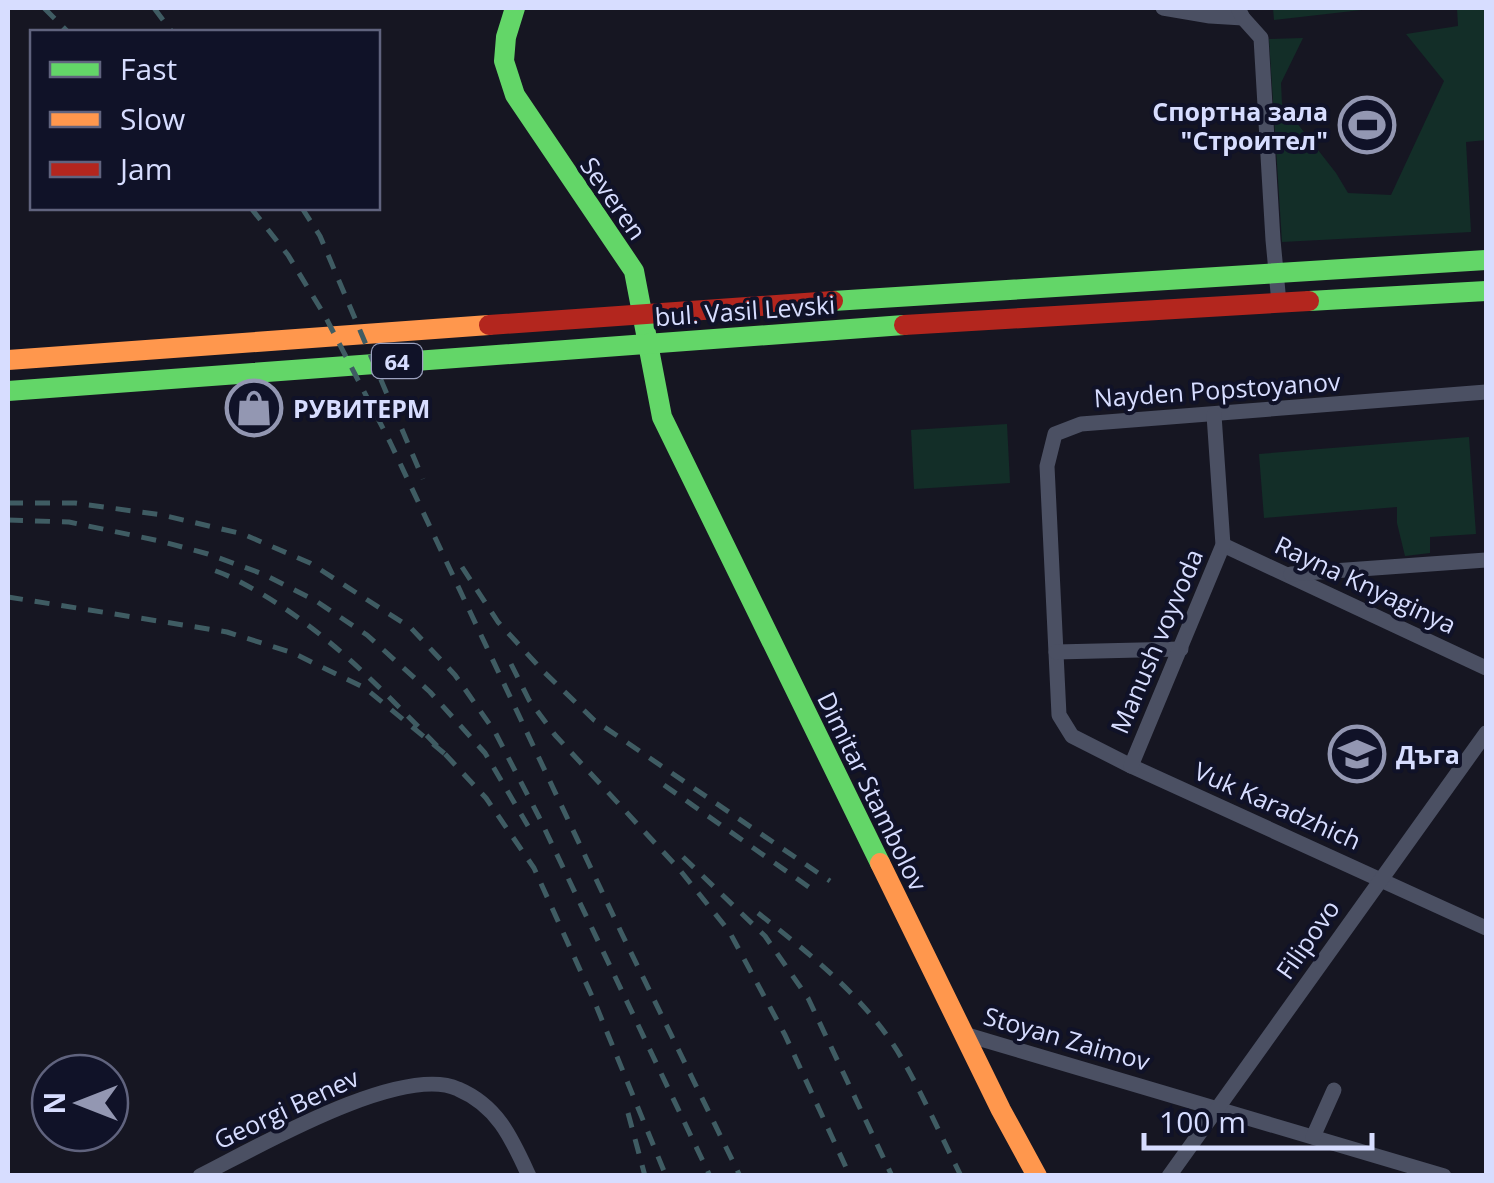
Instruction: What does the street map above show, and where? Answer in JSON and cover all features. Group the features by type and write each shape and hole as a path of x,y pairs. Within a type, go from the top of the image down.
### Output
{"main road":[{"name":"Severen","path":"515,8 506,37 504,61 508,79 552,152 634,271 662,416 668,428"},
{"name":"bul. Vasil Levski","path":"8,360 785,304 1486,260"},
{"name":"bul. Vasil Levski","path":"8,391 787,332 1486,291"},
{"name":"Dimitar Stambolov","path":"668,428 1001,1110 1037,1176"}],"street":[{"path":"1163,8 1210,16 1241,13 1261,38 1279,303"},
{"name":"Nayden Popstoyanov","path":"1059,714 1047,466 1055,434 1081,424 1486,392"},
{"name":"Manush voyvoda","path":"1131,766 1223,545 1214,415"},
{"name":"Rayna Knyaginya","path":"1223,545 1486,668"},
{"path":"1286,574 1486,560"},
{"path":"1056,652 1181,650"},
{"name":"Vuk Karadzhich","path":"1059,714 1072,736 1131,766 1486,928"},
{"name":"Filipovo","path":"1169,1176 1486,733"},
{"name":"Stoyan Zaimov","path":"964,1034 1313,1137 1412,1171 1444,1176"},
{"name":"Georgi Benev","path":"200,1176 342,1106 375,1093 424,1084 455,1087 485,1106 507,1128 530,1176"},
{"path":"1313,1137 1334,1090"}],"green space":[{"path":"1273,8 1379,8 1274,20"},
{"path":"1457,8 1486,8 1486,140 1466,142 1471,232 1282,242 1269,39 1303,38 1281,83 1282,104 1348,193 1391,195 1444,81 1406,34 1458,26"},
{"path":"1007,424 1010,483 914,489 911,430"},
{"path":"1469,437 1476,534 1430,537 1430,553 1405,556 1397,507 1264,518 1259,454"}],"railway":[{"path":"44,8 66,30"},
{"path":"154,8 170,30"},
{"path":"253,210 288,255 325,316 390,442 740,1176"},
{"path":"303,210 320,236 423,479"},
{"path":"8,503 75,503 162,515 243,534 310,563 411,628 455,675 495,732 710,1176"},
{"path":"8,520 69,522 160,541 263,574 316,601 367,635 430,692 485,753 528,826"},
{"path":"462,567 498,622 594,720 830,881"},
{"path":"8,597 227,632 293,653 365,688 445,754 359,668 313,629 262,594 213,570"},
{"path":"511,664 529,700 555,735 679,869 729,931 785,1035 850,1176"},
{"path":"445,754 486,798 534,868 666,1176"},
{"path":"664,785 813,890"},
{"path":"683,857 765,936 808,998 892,1176"},
{"path":"758,913 836,979 872,1016 901,1057 961,1176"},
{"path":"628,1113 645,1176"}],"traffic: fast":[{"path":"515,8 504,61 515,95 634,271 662,417 880,863"},
{"path":"833,301 1486,260"},
{"path":"1309,301 1486,291"},
{"path":"8,391 904,325"}],"traffic: slow":[{"path":"8,360 489,325"},
{"path":"880,863 1037,1176"}],"traffic: jam":[{"path":"489,325 833,301"},
{"path":"904,325 1309,301"}],"place":[{"name":"Спортна зала \"Строител\"","path":"1367,125"},
{"name":"РУВИТЕРМ","path":"254,408"},
{"name":"Дъга","path":"1357,754"}]}
